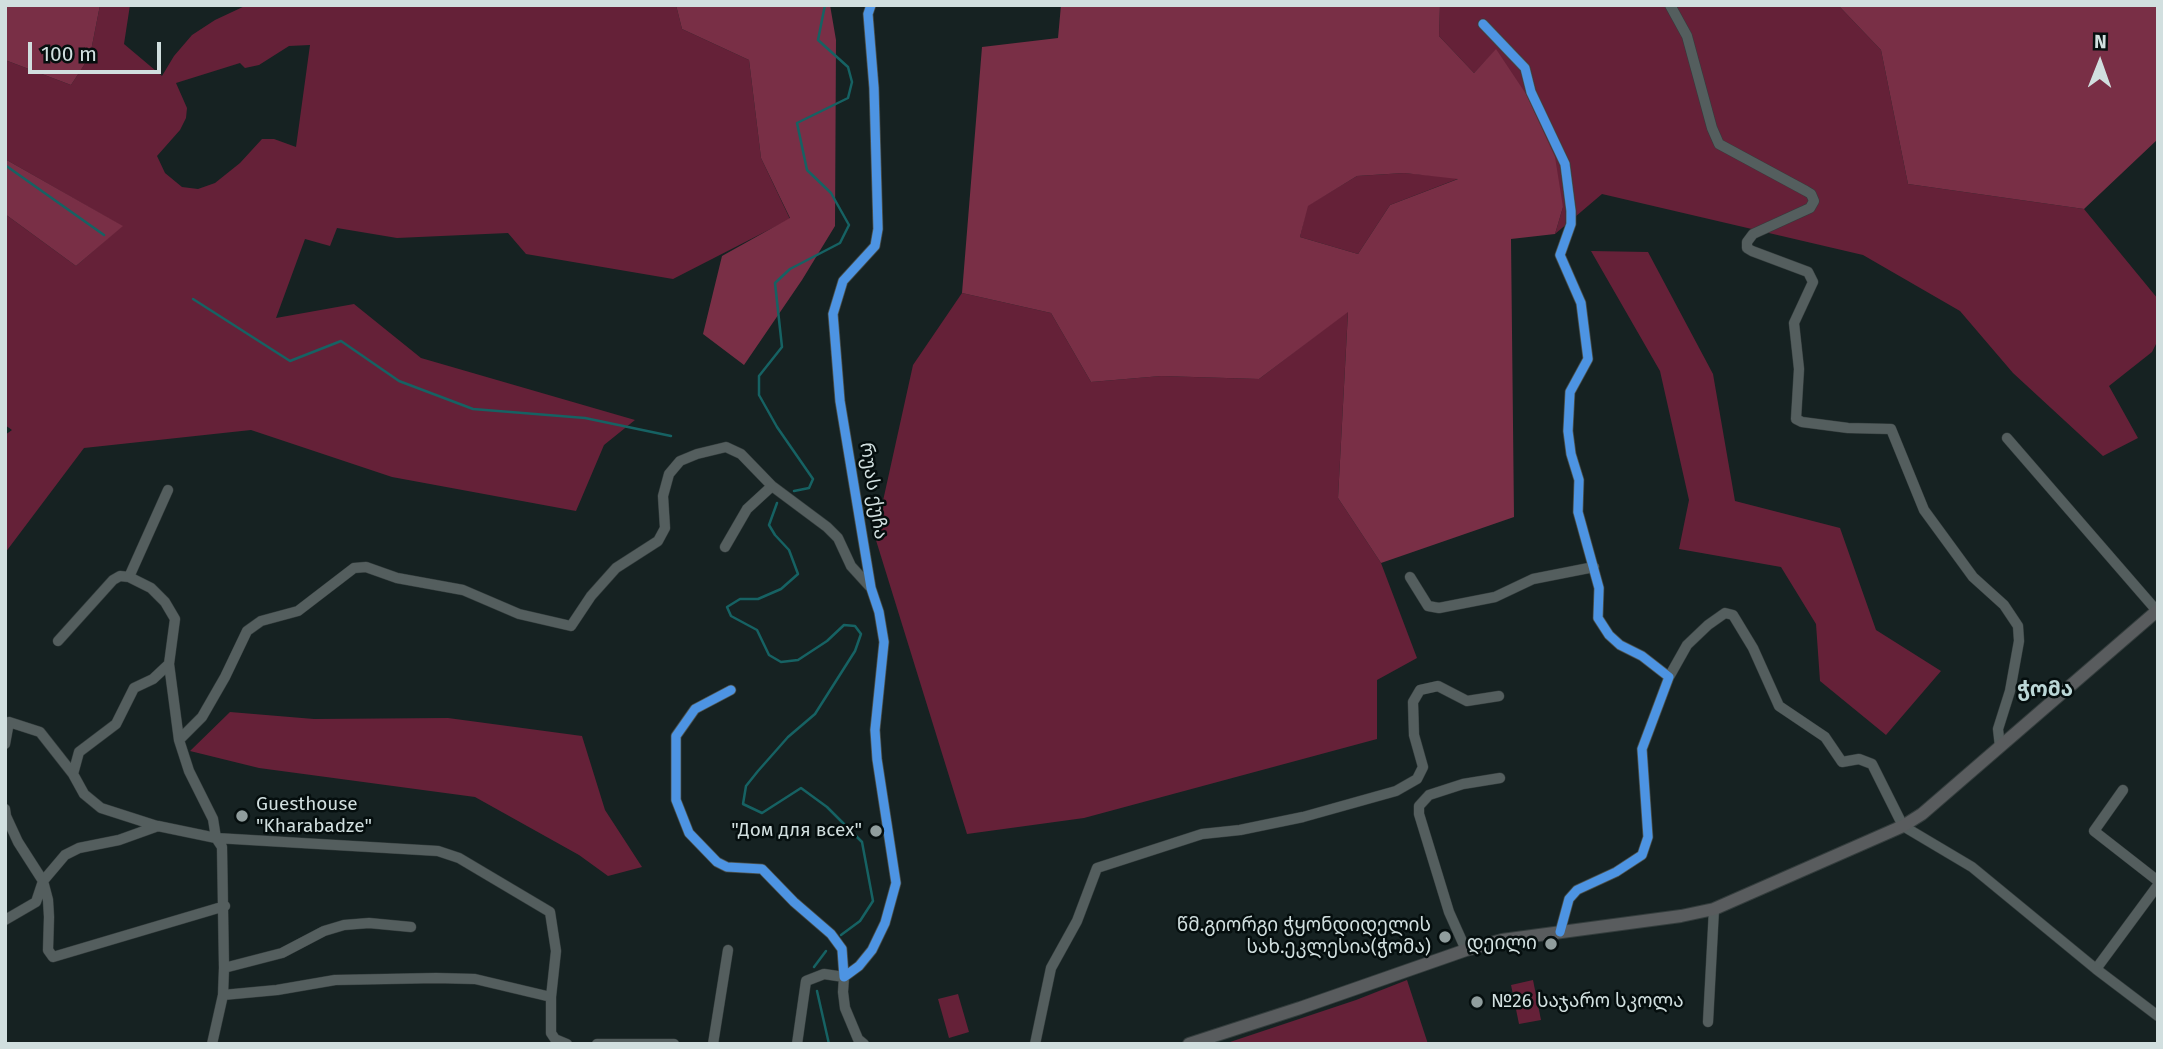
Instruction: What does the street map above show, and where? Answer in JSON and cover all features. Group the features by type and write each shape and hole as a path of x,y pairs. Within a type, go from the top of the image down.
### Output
{"main road":[{"path":"1189,1044 1502,940 1681,916 1714,909 1903,826 1922,814 2157,611"}],"street":[{"name":"რუას ქუჩა","path":"844,977 859,966 872,950 885,923 896,883 875,730 884,642 872,588 840,401 833,314 843,281 875,246 878,229 874,88 867,14 872,5"},
{"path":"1670,5 1687,36 1712,128 1719,144 1811,194 1814,201 1810,208 1753,234 1747,242 1747,248 1752,251 1808,272 1813,282 1794,323 1799,369 1796,419 1848,428 1891,429 1903,464 1924,509 1973,577 2004,605 2018,626 2019,641 2010,691 1998,729 2000,747"},
{"path":"1483,24 1525,68 1531,92 1565,164 1571,211 1570,224 1560,255 1581,303 1588,359 1570,392 1568,430 1579,480 1578,512 1599,588 1598,618 1609,635 1669,677"},
{"path":"2007,438 2157,611"},
{"path":"178,740 202,717 247,631 261,621 298,611 354,568 366,567 397,578 463,590 519,614 571,626 591,596 616,568 658,541 665,528 663,496 669,474 680,461 726,447 741,454 772,486 827,527 838,538 851,566 872,588"},
{"path":"725,547 747,509 772,486"},
{"path":"129,577 168,490"},
{"path":"1410,577 1428,606 1439,608 1495,597 1533,579 1594,567"},
{"path":"58,641 113,580 120,576 129,577 151,588 165,602 175,619 169,664 178,740 188,771 213,819 216,838 222,847 225,906 223,995 212,1044"},
{"path":"1560,932 1569,899 1577,890 1616,872 1642,855 1648,837 1642,749 1669,677 1687,645 1725,613 1733,615 1753,648 1779,706 1825,737 1842,762 1858,759 1872,764 1903,826 1972,867 2158,1016"},
{"path":"73,774 79,752 116,724 134,688 153,679 169,664"},
{"path":"1035,1044 1051,968 1077,921 1097,868 1202,834 1240,830 1303,817 1396,791 1417,779 1423,767 1414,735 1413,702 1420,690 1438,686 1467,701 1499,696"},
{"path":"731,690 695,709 676,736 676,800 689,833 717,862 727,867 762,869 831,934 842,949 845,1008 858,1039 864,1044"},
{"path":"5,744 9,722 40,732 73,774 84,794 102,808 158,826 216,838 438,851 459,858 550,912 556,951 551,997 551,1034 555,1039 567,1044"},
{"path":"1466,950 1449,912 1419,814 1419,806 1429,795 1463,784 1500,778"},
{"path":"2096,969 2158,883 2094,831 2123,790"},
{"path":"5,809 18,842 43,881 49,908 47,950 53,957 225,906"},
{"path":"5,920 36,902 43,881 65,855 79,848 120,840 158,826"},
{"path":"1708,1022 1714,909"},
{"path":"224,968 282,953 324,931 344,925 369,923 411,927"},
{"path":"713,1044 728,950"},
{"path":"797,1044 806,981 824,974 844,977"},
{"path":"223,995 277,990 335,979 436,978 475,979 551,997"},
{"path":"597,1044 674,1044"}],"shaded area":[{"path":"5,5 100,5 90,56 71,85 5,60"},
{"path":"100,5 130,5 124,44 162,76 174,56 192,35 215,20 247,5 676,5 682,29 749,60 761,158 790,219 673,279 526,254 508,233 397,238 337,228 330,246 305,239 276,318 354,304 421,358 635,420 604,445 576,511 392,477 251,430 84,448 5,553 5,435 12,430 5,425 5,214 76,266 122,226 5,159 5,60 71,85 90,56","holes":["310,45 296,147 274,139 262,139 240,163 215,183 198,189 182,187 165,173 157,156 180,130 186,118 187,108 176,83 240,63 245,68 259,65 289,46"]},
{"path":"676,5 830,5 836,40 835,226 744,365 703,334 722,256 790,218 761,158 749,60 682,29"},
{"path":"1061,5 1440,5 1439,36 1474,73 1496,49 1526,94 1555,157 1563,207 1555,234 1511,239 1514,517 1381,563 1338,498 1348,312 1259,379 1161,376 1091,382 1051,313 962,293 982,47 1058,38","holes":["1404,173 1458,179 1390,205 1358,254 1300,237 1308,206 1357,176"]},
{"path":"1440,5 1838,5 1881,50 1908,184 2084,209 2158,299 2158,340 2152,352 2109,386 2138,438 2103,456 2013,373 1960,311 1863,255 1602,194 1555,234 1563,207 1496,50 1474,73 1439,36"},
{"path":"1838,5 2158,5 2158,139 2084,209 1908,184 1881,50"},
{"path":"5,159 123,226 76,266 5,214"},
{"path":"1404,173 1460,178 1390,205 1358,254 1300,237 1307,206 1357,176"},
{"path":"1591,251 1648,252 1713,374 1735,501 1840,528 1876,630 1941,671 1886,735 1820,681 1816,624 1781,567 1679,549 1689,500 1660,371"},
{"path":"962,293 1051,313 1091,382 1161,376 1259,379 1348,311 1338,498 1381,563 1417,658 1377,680 1377,739 1084,818 967,834 875,537 913,365"},
{"path":"230,712 314,719 448,718 582,736 605,810 642,867 608,876 579,855 475,797 259,768 190,751"},
{"path":"1407,980 1428,1044 1224,1044 1356,1000"},
{"path":"1533,980 1541,1020 1519,1024 1511,985"},
{"path":"958,994 969,1032 949,1038 938,999"}],"waterway":[{"path":"794,491 809,488 813,479 777,427 759,395 759,376 782,347 775,283 790,269 840,243 849,225 831,193 807,170 797,123 848,98 852,82 848,67 818,40 825,5"},
{"path":"5,165 104,235"},
{"path":"193,299 290,361 341,341 399,381 473,409 585,418 671,436"},
{"path":"777,503 769,525 789,550 798,574 781,589 758,599 740,599 727,607 731,616 757,630 769,655 781,662 798,660 827,641 844,625 855,626 861,634 855,651 815,714 788,737 758,771 746,786 743,804 762,813 801,788 827,807 862,842 873,901 860,921 841,935"},
{"path":"814,967 826,951"},
{"path":"817,991 829,1044"}],"cycle path":[{"path":"731,690 695,709 676,736 676,800 689,833 717,862 727,867 762,869 831,934 842,949 844,977 859,966 872,950 885,923 896,883 875,730 884,642 879,612 871,588 840,401 833,314 843,281 875,246 878,229 874,88 868,14 871,5"},
{"path":"1483,24 1525,68 1531,92 1565,164 1571,224 1560,255 1581,303 1588,359 1570,392 1568,431 1571,454 1579,480 1578,512 1599,588 1598,618 1609,635 1620,645 1642,656 1669,677 1642,749 1648,837 1642,855 1616,872 1577,890 1569,899 1560,932"}],"place":[{"name":"Guesthouse \"Kharabadze\"","path":"242,816"},
{"name":"\"Дом для всех\"","path":"876,831"},
{"name":"წმ.გიორგი ჭყონდიდელის სახ.ეკლესია(ჭომა)","path":"1445,937"},
{"name":"დეილი","path":"1551,944"},
{"name":"№26 საჯარო სკოლა","path":"1477,1002"}],"district":[{"name":"ჭომა","path":"2045,690"}]}
